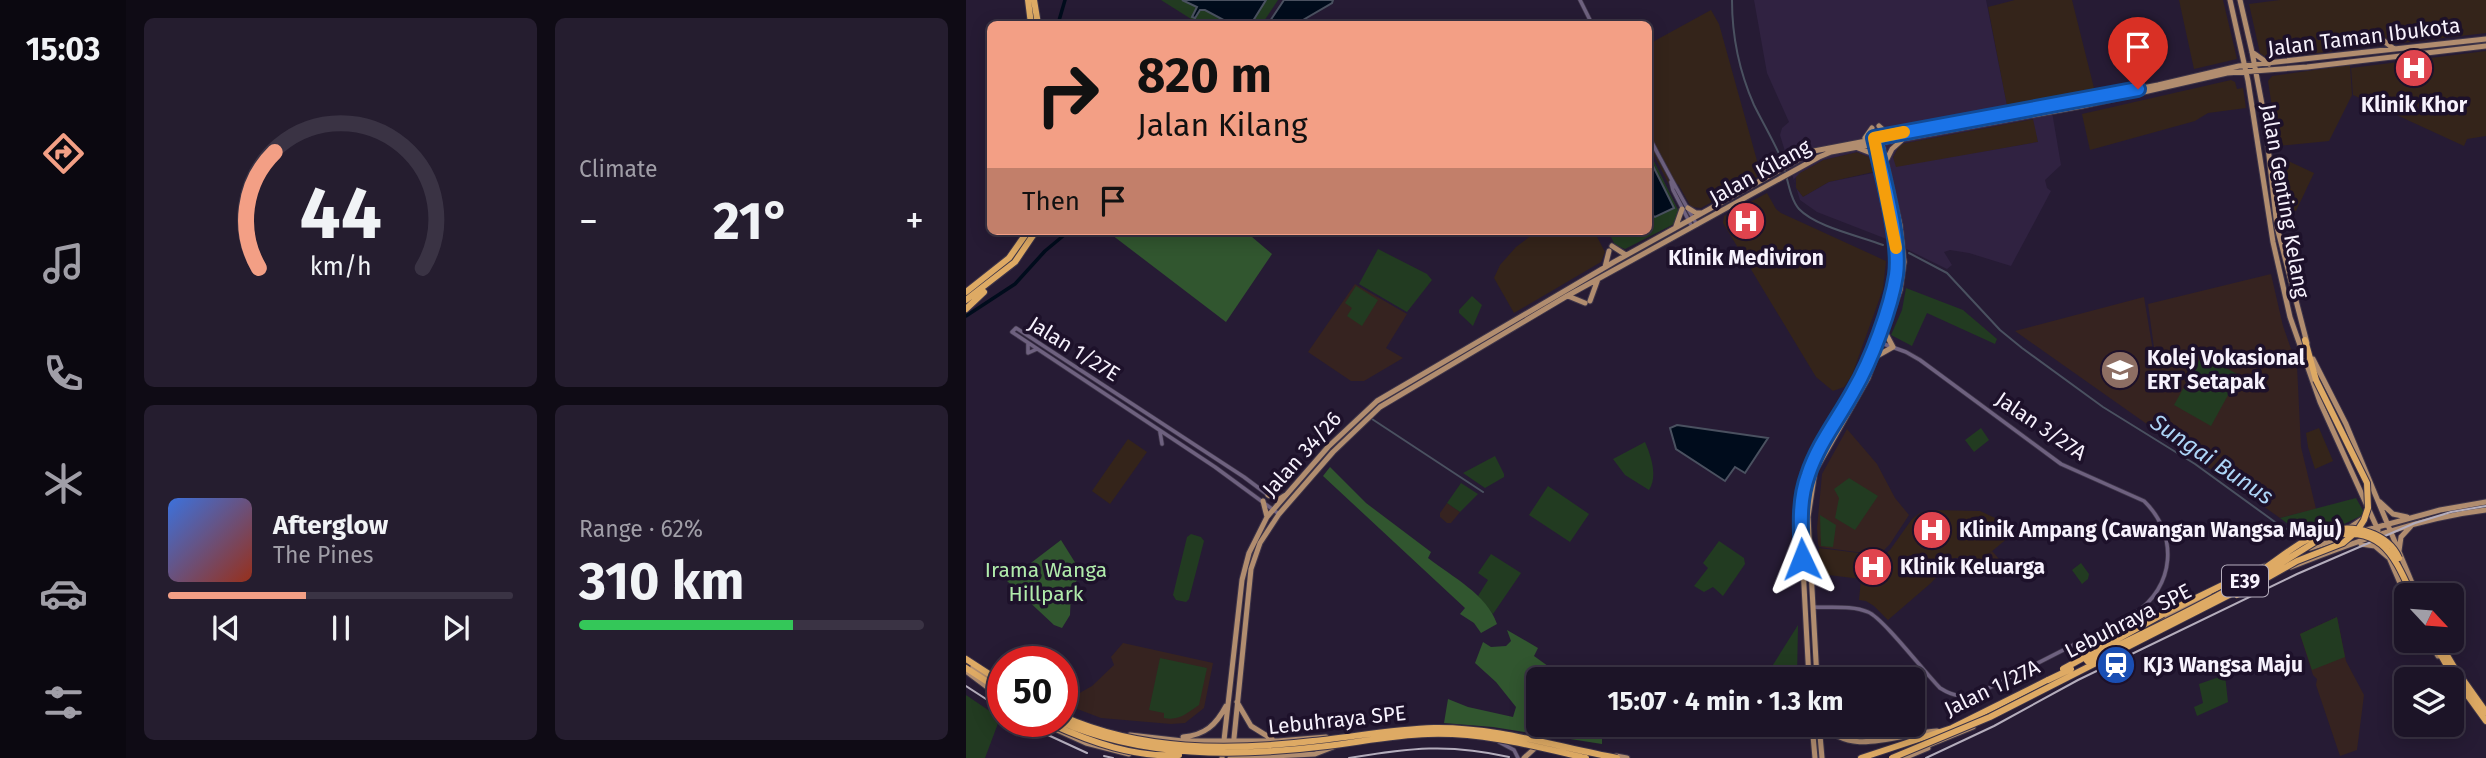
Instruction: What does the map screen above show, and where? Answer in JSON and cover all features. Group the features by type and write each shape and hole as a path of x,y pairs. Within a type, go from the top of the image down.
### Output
{"highway":[{"path":"1031,2 1031,21"},
{"path":"1031,2 1037,21"},
{"path":"966,300 1017,255 1026,235"},
{"path":"966,309 1001,278 1033,235"},
{"path":"966,292 1017,255"},
{"name":"E39","path":"2192,613 2253,587 2297,561 2343,543 2357,531 2364,520 2368,508 2367,483 2316,380 2305,340"},
{"name":"Lebuhraya SPE","path":"1859,758 1952,727 2219,595 2263,570 2305,540 2331,530 2357,529 2387,542 2396,552 2410,583"},
{"name":"Lebuhraya SPE","path":"1891,758 1990,717 2263,575 2308,544 2323,537 2336,534 2366,536 2382,544 2395,558 2409,583"},
{"path":"2048,680 2083,657 2233,580"},
{"path":"2438,653 2486,723"},
{"path":"2448,653 2466,685 2486,711"},
{"path":"966,659 987,674"},
{"path":"966,669 987,684"},
{"name":"Lebuhraya SPE","path":"1078,722 1111,733 1171,745 1222,747 1407,729 1452,728 1508,734 1617,758"},
{"name":"Lebuhraya SPE","path":"1078,736 1087,740 1168,756 1309,748 1428,734 1494,738 1586,758"}],"main road":[{"name":"Jalan Genting Kelang","path":"2230,0 2246,69 2273,242 2290,317 2317,393 2400,583"},
{"name":"Jalan Genting Kelang","path":"2240,0 2256,69 2269,145 2277,227 2305,340 2322,380 2346,424 2410,583"},
{"name":"Jalan Taman Ibukota","path":"2270,68 2394,49 2486,39"},
{"path":"2384,41 2394,49"},
{"name":"Jalan Taman Ibukota","path":"2256,69 2486,46"},
{"path":"2252,52 2270,68 2263,78 2260,91"},
{"path":"2243,55 2234,70 2249,87"},
{"name":"Jalan Kilang","path":"1794,167 1889,135 2234,70 2256,69"},
{"name":"Jalan Kilang","path":"1578,287 1598,279 1695,226 1821,149 1863,140 1905,139 2082,106 2234,70"},
{"path":"1863,140 1875,127 1889,135"},
{"path":"1883,163 1892,149 1905,139"},
{"path":"1808,667 1800,511 1805,484 1828,433 1885,332 1900,290 1904,262 1900,225 1878,140"},
{"path":"1816,667 1808,517 1815,471 1860,394 1877,357 1897,266 1883,163 1871,153 1857,147"},
{"name":"Jalan Kilang","path":"1578,287 1626,255 1781,175"},
{"path":"1674,229 1685,208 1696,213 1705,212"},
{"path":"1605,267 1610,248 1626,255"},
{"path":"1567,296 1587,302 1598,279"},
{"name":"Jalan 34/26","path":"1221,755 1247,559 1267,517 1380,408 1578,287"},
{"name":"Jalan 34/26","path":"1231,758 1251,569 1260,543 1287,494 1328,447 1377,401 1578,287"},
{"path":"1877,357 1892,347 1885,332"},
{"path":"2333,430 2342,434 2346,424"},
{"path":"1268,495 1278,499 1287,494"},
{"path":"2377,500 2393,514 2415,520 2486,510"},
{"path":"1263,501 1267,517"},
{"path":"2399,555 2401,537 2415,520 2486,502"},
{"path":"2333,540 2367,516 2370,510"},
{"name":"Jalan 1/27A","path":"1859,758 1958,723 2270,563 2333,540 2387,524 2415,520"},
{"name":"Jalan 1/27A","path":"1891,758 1941,742 2293,566 2380,536 2415,520"},
{"path":"2364,531 2370,534 2368,540"},
{"path":"2350,546 2371,544 2382,550 2390,559"},
{"path":"2106,629 2112,637 2123,640"},
{"path":"2105,649 2109,642 2106,629"},
{"path":"966,659 987,674"},
{"path":"1237,701 1251,726 1278,741"},
{"path":"1169,738 1200,734 1214,724 1227,704"},
{"path":"1078,721 1159,742"},
{"path":"1120,733 1224,741 1278,741 1434,727 1499,731 1627,758"},
{"path":"1925,732 1937,731"},
{"path":"1078,732 1109,744 1157,751"},
{"path":"1231,758 1315,754 1332,748 1428,736 1494,740 1579,758"},
{"path":"1073,737 1107,750 1154,758"},
{"path":"1812,737 1813,756"},
{"path":"1820,737 1822,758"},
{"path":"1835,737 1852,747 1863,748 1904,737"},
{"path":"1904,758 1941,742"},
{"path":"1524,758 1534,748"}],"street":[{"path":"1580,0 1590,21"},
{"path":"1652,143 1695,226"},
{"name":"Jalan 1/27E","path":"1268,495 1016,328 1012,332 1278,509"},
{"path":"1027,343 1028,352 1037,349"},
{"name":"Jalan 3/27A","path":"1805,607 1869,612 1940,688 1959,696 1976,695 2146,606 2160,589 2167,569 2166,536 2155,512 2136,496 2062,464 1920,360 1879,343"},
{"path":"1158,429 1163,438 1162,444 1175,441"},
{"path":"1268,495 1278,509"},
{"path":"1522,736 1524,758"},
{"path":"1494,740 1514,750 1518,758"}],"shaded area":[{"path":"1754,0 1986,0 2007,106 2050,100 2061,165 2045,180 2051,191 2011,266 1950,250 1944,252 1952,265 1947,269 1884,238 1817,212 1800,200 1797,189 1803,197 1829,182 1873,173 1869,157 1857,152 1823,160 1800,173 1794,179 1795,184 1780,135 1782,128 1789,122 1767,73","holes":["2033,119 2038,142 1896,167 1893,157 1900,144"]},
{"path":"2015,0 2072,0 2095,92 2007,107 1988,7"},
{"path":"2179,0 2223,0 2237,59 2194,69"},
{"path":"2280,0 2486,0 2486,33 2268,59 2260,53 2249,4"},
{"path":"1711,10 1719,24 1761,175 1701,208 1691,207 1678,184 1671,189 1652,151 1652,42"},
{"path":"2486,51 2486,136 2467,139 2464,146 2353,95 2351,68"},
{"path":"2350,65 2352,95 2329,141 2278,146 2268,81 2272,76"},
{"path":"2231,80 2235,82 2237,89 2243,88 2246,108 2208,113 2195,121 2090,150 2082,114"},
{"path":"2034,119 2038,142 1895,168 1893,157 1900,144"},
{"path":"1857,152 1869,157 1873,172 1829,182 1803,197 1796,188 1796,175 1823,160"},
{"path":"2276,158 2282,158 2314,173 2296,211 2283,211 2279,202"},
{"path":"1767,193 1781,213 1886,261 1883,289 1852,375 1844,387 1833,391 1816,377 1723,223 1724,216"},
{"path":"1532,235 1596,235 1605,252 1601,262 1514,313 1494,278 1500,265"},
{"path":"2271,274 2283,326 2297,366 2301,447 2316,509 2280,518 2015,331 2144,297 2155,363 2169,369 2156,362 2148,304"},
{"path":"1355,284 1407,314 1386,348 1403,358 1364,381 1351,381 1308,352"},
{"path":"2319,428 2333,461 2315,469 2306,433"},
{"path":"1847,429 1877,464 1895,498 1909,515 1890,544 1879,555 1819,547 1818,544 1822,474"},
{"path":"1128,439 1147,452 1110,504 1092,491"},
{"path":"1447,503 1460,512 1451,523 1440,517"},
{"path":"1932,510 1980,511 2008,524 2015,532 1979,562 1971,558 1954,558 1931,583 1888,620 1874,606 1859,600 1861,579 1820,574 1819,548 1883,556 1912,519 1920,513"},
{"path":"1992,551 2006,567 1987,567 1982,560"},
{"path":"2337,617 2346,661 2364,695 2357,750 2340,756 2316,685 2317,679 2313,675 2300,634"},
{"path":"1123,643 1213,663 1204,708 1185,723 1171,724 1101,718 1078,709 1078,694 1092,686 1114,665 1111,657"}],"green space":[{"path":"1161,0 1278,0 1264,21 1194,21"},
{"path":"1652,157 1680,214 1676,223 1625,249 1615,245 1610,235 1652,235"},
{"path":"1112,235 1250,235 1272,254 1226,322"},
{"path":"1378,249 1427,274 1432,280 1407,312 1359,284"},
{"path":"1356,286 1378,300 1362,326 1347,316 1352,308 1345,303"},
{"path":"1906,288 1963,310 1997,339 1995,344 1927,313 1912,346 1891,335 1902,310"},
{"path":"1472,296 1482,305 1473,326 1459,313"},
{"path":"2202,355 2239,375 2211,426 2174,405"},
{"path":"1981,428 1989,440 1974,452 1965,440"},
{"path":"1645,442 1653,472 1649,490 1625,475 1613,459"},
{"path":"1495,456 1504,477 1485,488 1463,473"},
{"path":"1330,467 1366,503 1431,552 1428,558 1477,595 1492,613 1497,624 1481,633 1474,623 1460,614 1465,608 1323,476"},
{"path":"1849,478 1878,496 1855,530 1835,518 1839,498 1834,489"},
{"path":"1461,483 1478,494 1460,512 1447,503"},
{"path":"1548,486 1589,514 1570,542 1529,515"},
{"path":"2356,498 2365,514 2305,537 2280,518"},
{"path":"1820,515 1836,525 1833,547 1821,546"},
{"path":"1191,534 1204,541 1186,602 1176,600 1173,595 1187,537"},
{"name":"Irama Wanga Hillpark","path":"1061,540 1081,572 1071,592 1070,615 1062,628 1054,625 1007,581"},
{"path":"1719,541 1744,558 1745,564 1723,596 1713,587 1704,592 1694,586 1708,568 1703,563"},
{"path":"1491,554 1521,573 1493,614 1478,596 1488,580 1478,573"},
{"path":"2081,563 2089,574 2082,584 2072,570"},
{"path":"2337,617 2345,657 2312,670 2300,634"},
{"path":"1798,625 1797,667 1772,667"},
{"path":"1507,630 1538,648 1534,656 1549,667 1526,667 1526,732 1444,723 1448,699 1468,707 1513,717 1516,707 1496,682 1475,663 1483,642 1491,647 1506,646 1511,641"},
{"path":"1160,658 1207,668 1199,705 1179,717 1164,718 1164,713 1149,710"},
{"path":"2225,675 2228,702 2197,716 2194,707 2203,703 2199,684"},
{"path":"966,695 987,709 987,737 993,737 985,758 966,758"},
{"path":"1557,737 1602,737 1602,744"}],"water":[{"path":"1182,0 1266,0 1253,21 1225,21 1205,10 1200,10 1195,18 1192,17 1197,7"},
{"path":"1284,0 1333,0 1301,21 1270,21"},
{"path":"1652,164 1674,208 1655,217 1652,216"},
{"path":"1677,425 1768,438 1745,473 1735,467 1725,481 1676,449 1670,428"}],"waterway":[{"path":"1059,21 1065,0"},
{"name":"Sungai Bunus","path":"1732,0 1733,27 1740,67 1754,105 1781,158 1790,192 1799,209 1816,221 1883,245"},
{"path":"966,316 1015,284 1045,251 1064,235"},
{"name":"Sungai Bunus","path":"1909,253 1947,273 2000,330 2103,407 2195,464 2300,537"},
{"path":"1372,419 1483,492"}],"tram line":[{"path":"1926,758 1994,726 2078,680 2297,574 2415,523 2451,512 2486,506"},
{"path":"966,686 987,700"},
{"path":"1052,737 1087,753"},
{"path":"1349,758 1429,748 1467,750 1509,757"},
{"path":"1104,756 1113,758"}],"slow traffic":[{"path":"1896,248 1874,138 1904,132"}],"place":[{"name":"Klinik Khor","path":"2414,68"},
{"name":"Klinik Mediviron","path":"1746,221"},
{"name":"Kolej Vokasional ERT Setapak","path":"2120,370"},
{"name":"Klinik Ampang (Cawangan Wangsa Maju)","path":"1932,530"},
{"name":"Klinik Keluarga","path":"1873,567"},
{"name":"KJ3 Wangsa Maju","path":"2116,665"}],"route":[{"path":"1802,559 1800,511 1808,474 1828,433 1864,372 1896,274 1895,241 1874,138 2138,89"}]}
